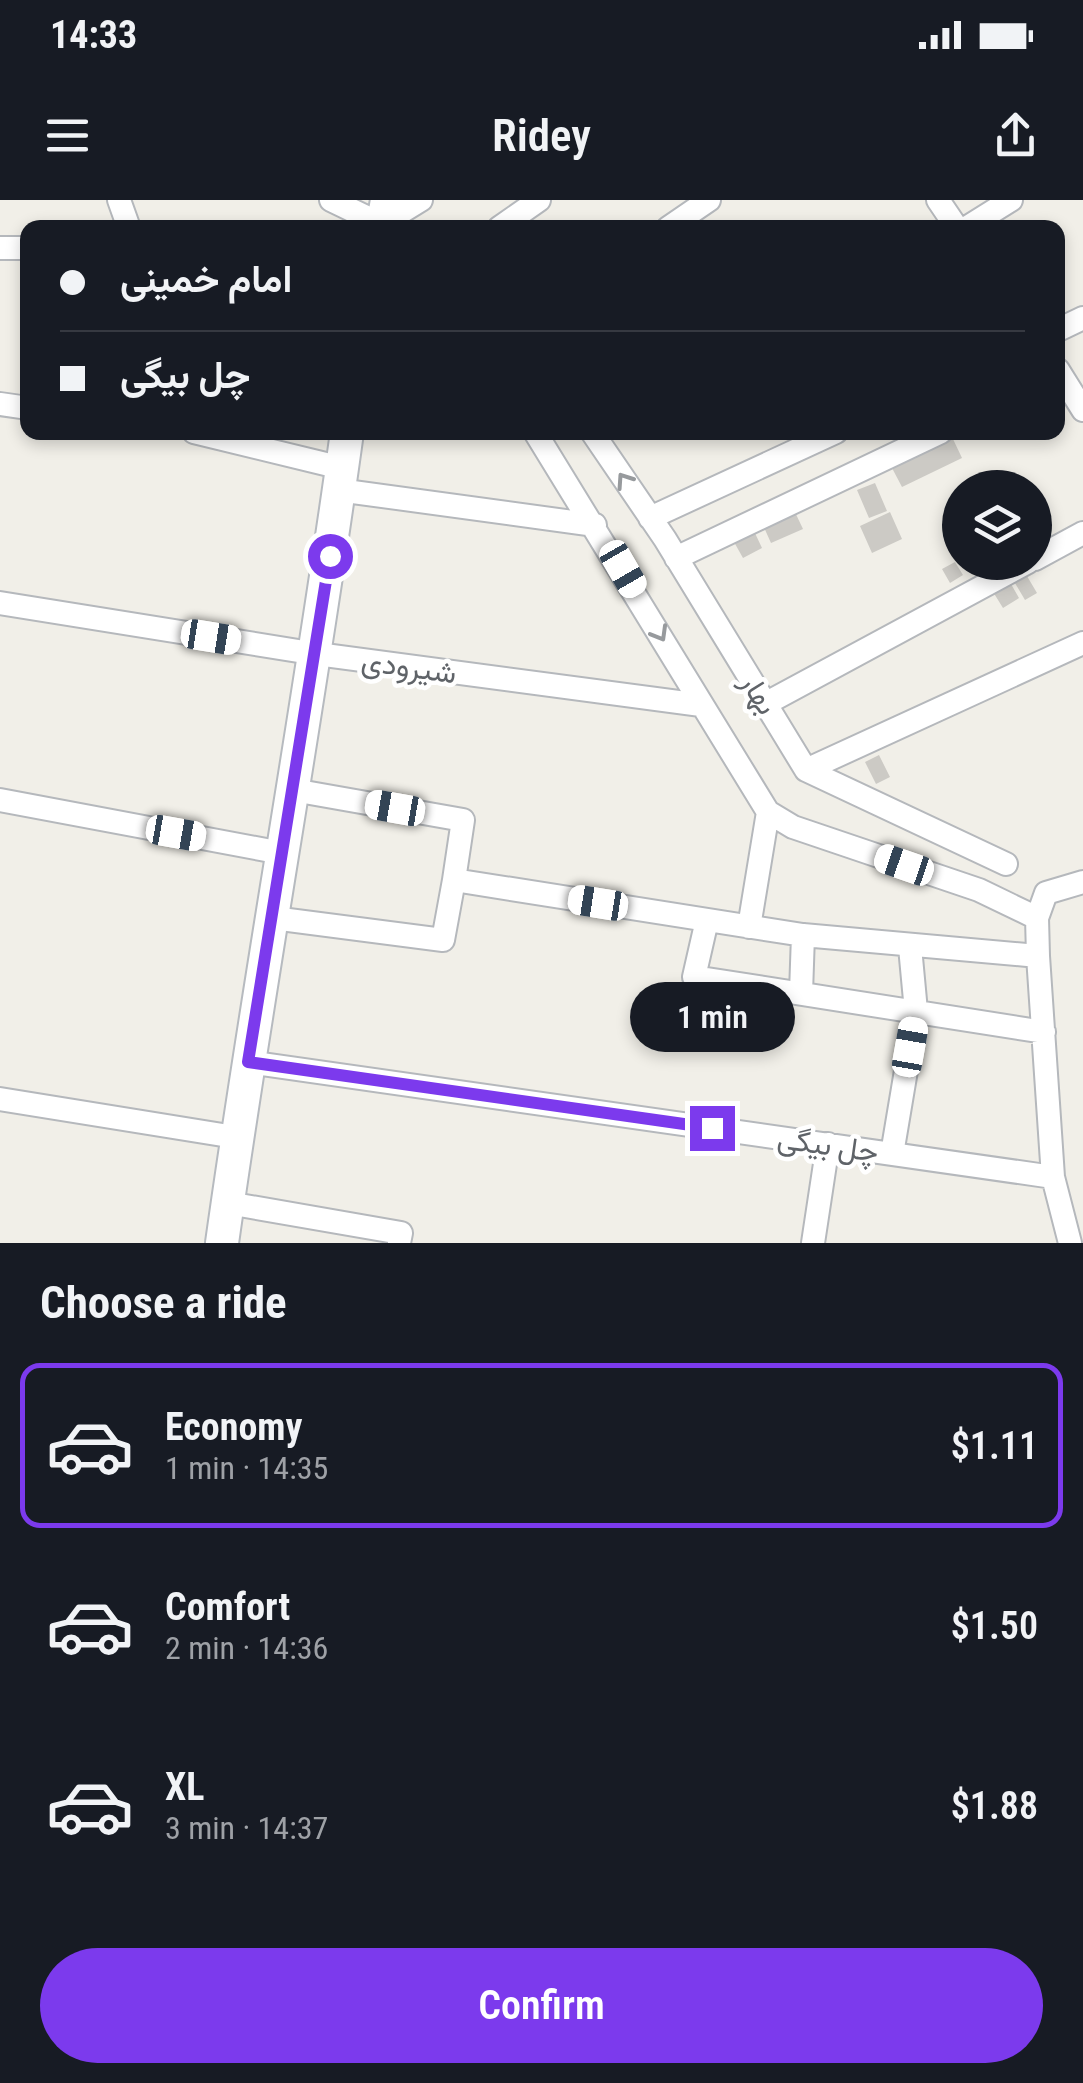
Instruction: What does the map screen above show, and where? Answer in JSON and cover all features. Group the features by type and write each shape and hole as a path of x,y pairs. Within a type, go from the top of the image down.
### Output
{"street":[{"path":"331,200 385,220 421,200"},
{"path":"511,220 539,200"},
{"path":"680,220 709,200"},
{"path":"979,220 1011,200"},
{"path":"1065,383 1083,410"},
{"path":"219,440 340,479 595,525"},
{"path":"222,1243 316,654 345,440"},
{"path":"541,440 768,812 793,827 979,890 1037,918"},
{"name":"بهار","path":"597,440 676,558 806,770"},
{"path":"650,518 819,440"},
{"path":"676,558 924,440"},
{"path":"1052,550 1083,533"},
{"path":"765,704 995,580"},
{"name":"شیرودی","path":"0,603 316,654 701,706"},
{"path":"806,770 1083,642"},
{"path":"806,770 1006,864"},
{"path":"273,918 443,940 454,880 463,820 293,790"},
{"path":"0,800 282,853"},
{"path":"749,927 768,812"},
{"path":"454,880 803,935 1038,956"},
{"path":"1070,1243 1053,1176 1037,918 1046,893 1083,882"},
{"path":"706,920 694,977 1044,1032"},
{"path":"802,993 803,935"},
{"path":"892,1154 916,1011 910,947"},
{"name":"چل بیگی","path":"248,1062 1053,1176"},
{"path":"0,1098 236,1137"},
{"path":"813,1243 828,1144"},
{"path":"228,1203 400,1238"}],"building":[{"path":"951,440 962,458 902,487 892,468"},
{"path":"875,483 887,511 869,518 857,490"},
{"path":"793,508 803,529 771,543 762,523"},
{"path":"890,512 902,539 872,553 860,526"},
{"path":"754,531 762,548 743,558 734,542"},
{"path":"1009,580 1019,598 1003,608 990,587"},
{"path":"1013,580 1029,580 1037,593 1025,600"},
{"path":"879,755 890,777 876,784 865,762"}],"route":[{"path":"330,556 248,1062 712,1128"}]}
